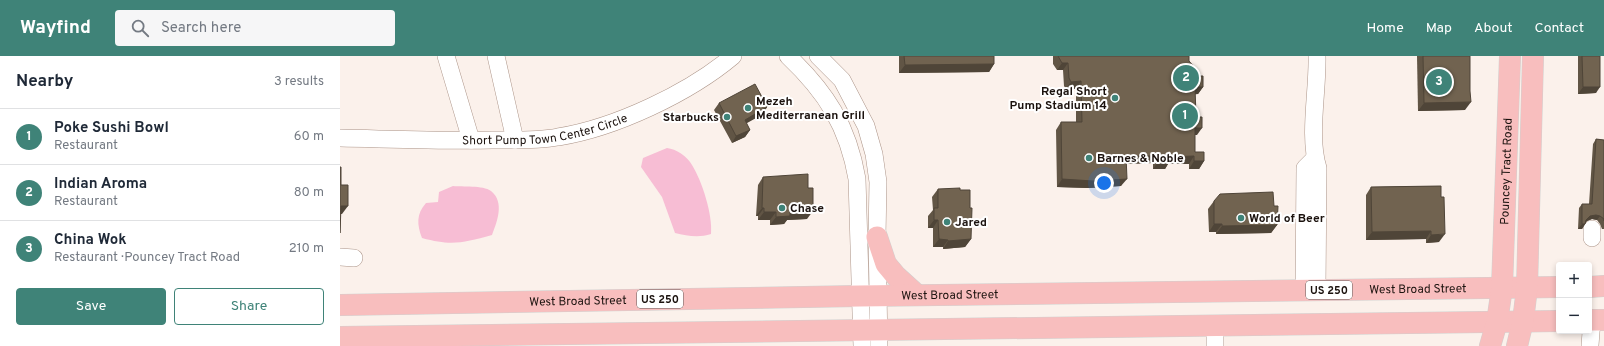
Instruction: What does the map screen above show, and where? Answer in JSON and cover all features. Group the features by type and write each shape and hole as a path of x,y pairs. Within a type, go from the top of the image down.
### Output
{"main road":[{"name":"Pouncey Tract Road","path":"1490,346 1497,322 1502,288 1510,56"},
{"name":"Pouncey Tract Road","path":"1517,346 1523,321 1527,288 1534,56"},
{"path":"877,236 886,264 896,276 918,295"},
{"path":"1592,286 1604,286"},
{"name":"West Broad Street","path":"340,304 1556,287"},
{"path":"340,337 462,341 870,338 1214,325 1556,321"}],"street":[{"path":"446,56 471,140"},
{"path":"496,56 515,140"},
{"name":"Short Pump Town Center Circle","path":"340,138 515,140 559,137 601,126 632,114 683,90 733,56"},
{"path":"788,56 815,83 833,108 841,123 852,153 868,296 870,338"},
{"path":"818,56 842,80 859,112 871,141 878,182 877,236 868,296"},
{"path":"1310,290 1318,168 1314,158 1317,56"},
{"path":"1590,345 1595,320"},
{"path":"1214,325 1215,346"}],"shaded area":[{"path":"667,148 684,156 696,172 709,208 711,234 693,236 675,233 662,197 641,167 643,158"},
{"path":"453,186 483,188 491,191 495,196 498,201 499,212 492,235 465,242 449,243 422,238 418,224 420,211 426,203 438,202 439,192"}],"building":[{"path":"904,56 994,56 994,64 905,65"},
{"path":"1058,56 1189,56 1189,61 1196,69 1196,76 1203,76 1203,87 1195,87 1196,117 1202,117 1202,128 1195,128 1195,152 1204,152 1204,161 1194,161 1194,156 1170,157 1170,162 1158,162 1158,156 1126,156 1127,179 1093,181 1062,179 1061,122 1082,122 1081,81 1071,82 1069,78 1068,63 1062,63"},
{"path":"1423,56 1470,56 1471,102 1424,103"},
{"path":"1582,56 1600,56 1600,87 1583,87"},
{"path":"755,84 762,97 763,96 767,107 745,120 750,130 736,136 719,103"},
{"path":"1596,139 1604,140 1604,219 1596,215 1590,216 1586,220 1585,224 1582,224 1582,204 1592,204"},
{"path":"340,167 341,185 348,185 348,206 341,206 340,233"},
{"name":"Chase","path":"808,174 808,188 813,188 813,211 790,212 790,216 776,217 776,212 764,212 764,208 762,208 763,177"},
{"path":"1441,186 1441,197 1444,197 1445,234 1431,235 1431,231 1372,232 1371,187"},
{"name":"Jared","path":"960,188 960,190 970,190 970,208 972,208 971,239 948,241 939,239 938,220 934,220 934,208 938,208 938,189"},
{"name":"World of Beer","path":"1273,192 1274,206 1278,206 1277,225 1222,226 1222,224 1214,224 1214,201 1220,194"}],"place":[{"name":"Indian Aroma","path":"1186,78"},
{"name":"China Wok","path":"1439,82"},
{"name":"Regal Short Pump Stadium 14","path":"1115,98"},
{"name":"Mezeh Mediterranean Grill","path":"748,108"},
{"name":"Poke Sushi Bowl","path":"1185,116"},
{"name":"Starbucks","path":"727,117"},
{"name":"Barnes & Noble","path":"1089,158"},
{"name":"Chase","path":"782,208"},
{"name":"World of Beer","path":"1241,218"},
{"name":"Jared","path":"947,222"}]}
